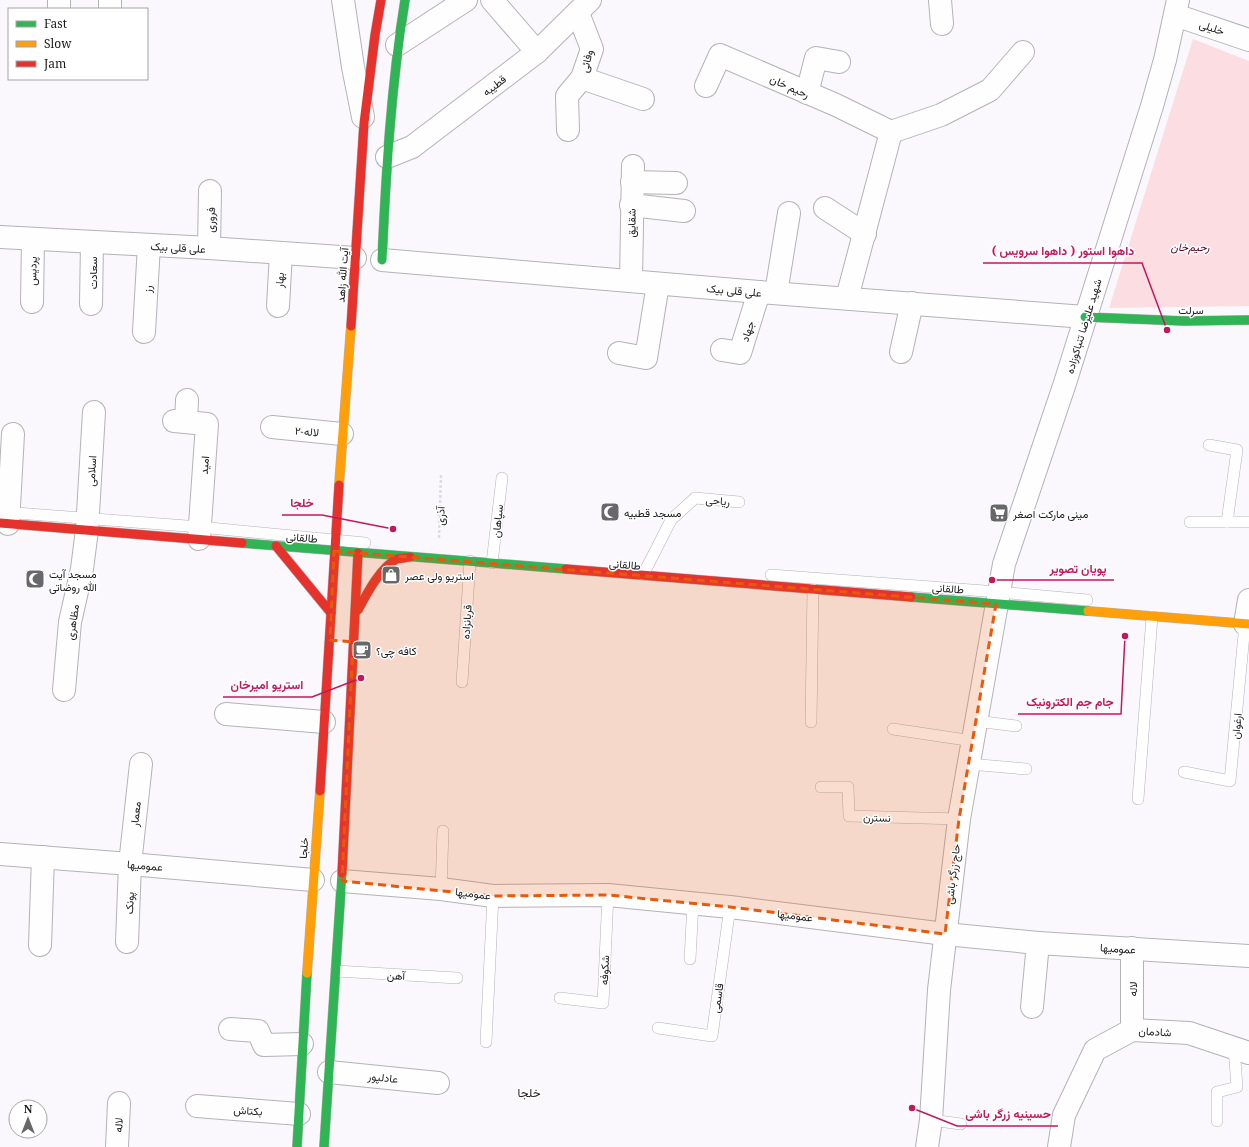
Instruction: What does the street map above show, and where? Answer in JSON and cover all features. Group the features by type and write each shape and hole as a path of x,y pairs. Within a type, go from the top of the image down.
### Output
{"main road":[{"name":"آیت الله زاهد","path":"334,552 364,122 375,34 381,0"},
{"path":"382,260 387,157 397,44 405,0"},
{"name":"سرلت","path":"1085,317 1184,321 1249,320"},
{"name":"طالقانی","path":"199,533 276,546 334,552 470,561 493,558"},
{"path":"276,546 331,613"},
{"name":"خلجا","path":"324,1147 342,881 342,641 331,613 334,552"},
{"name":"خلجا","path":"297,1147 302,1044 324,722 342,641 356,613 358,553"},
{"path":"356,613 380,575 395,560 410,556"},
{"name":"طالقانی","path":"646,570 813,589 997,598 1152,617 1248,616"}],"street":[{"path":"343,0 353,67 364,122"},
{"path":"397,44 466,0"},
{"path":"492,0 537,52"},
{"path":"940,0 942,24"},
{"name":"قطیبه","path":"387,157 412,147 537,52 584,6"},
{"name":"وفائی","path":"568,130 567,96 582,78 592,49 584,6"},
{"name":"خلیلی","path":"1176,8 1249,40"},
{"name":"شهید علیرضا تنباکوزاده","path":"997,598 1004,564 1062,391 1154,100 1165,60 1176,8"},
{"path":"847,298 892,132 941,115 990,90 1024,52"},
{"name":"رحیم خان","path":"706,86 720,55 892,132"},
{"path":"807,93 816,58 839,62"},
{"path":"582,78 643,99"},
{"name":"شقایق","path":"631,281 632,174 676,183"},
{"name":"فروری","path":"209,248 210,191"},
{"path":"631,205 684,211"},
{"path":"825,208 865,234"},
{"path":"768,293 789,213"},
{"name":"علی قلی بیک","path":"0,237 209,248 355,258"},
{"name":"پردیس","path":"32,302 33,239"},
{"name":"سعادت","path":"91,304 92,242"},
{"name":"رز","path":"144,332 149,245"},
{"name":"بهار","path":"278,306 281,253"},
{"name":"علی قلی بیک","path":"382,260 768,293 1085,317"},
{"path":"619,354 646,358 658,284"},
{"name":"جهاد","path":"722,350 740,352 768,293"},
{"path":"901,352 912,303"},
{"name":"امید","path":"187,400 180,421 207,424 199,533"},
{"name":"اسلامی","path":"88,524 94,412"},
{"name":"۲-لاله","path":"272,427 342,434"},
{"path":"4,518 13,434"},
{"name":"مظاهری","path":"64,690 70,622 82,569 88,524"},
{"name":"حاج زرگر باشی","path":"927,1147 931,1120 939,990 959,819 997,598"},
{"path":"226,714 324,722"},
{"name":"معمار","path":"130,864 141,764"},
{"name":"عمومیها","path":"0,854 313,880"},
{"path":"40,945 42,857"},
{"name":"پونک","path":"127,942 130,864"},
{"name":"عمومیها","path":"342,881 441,889 493,896 608,896 693,903 945,934 1038,943 1249,956"},
{"path":"1032,1007 1038,943"},
{"name":"لاله","path":"1132,948 1132,1030"},
{"path":"230,1029 258,1031 264,1045 302,1044"},
{"name":"شادمان","path":"1059,1147 1064,1115 1095,1050 1132,1030 1189,1033 1242,1051"},
{"name":"عادلپور","path":"328,1072 438,1083"},
{"name":"لاله","path":"117,1147 119,1103"},
{"name":"بکتاش","path":"197,1106 299,1114"}],"lane":[{"path":"1209,445 1237,450 1227,522"},
{"name":"سپاهان","path":"493,558 502,478"},
{"name":"ریاحی","path":"646,570 671,520 695,498 738,502"},
{"name":"طالقانی","path":"4,518 199,533 334,540 439,548 493,558 997,598 1248,616"},
{"path":"1190,522 1249,522"},
{"name":"قربانزاده","path":"462,682 470,561"},
{"path":"811,722 813,589"},
{"name":"ارغوان","path":"1184,772 1230,781 1248,616"},
{"path":"1138,799 1152,617"},
{"path":"893,729 974,731 1016,726"},
{"path":"969,764 1026,769"},
{"name":"نسترن","path":"821,787 848,787 849,816 959,819"},
{"path":"441,889 443,831"},
{"path":"486,1042 493,896"},
{"name":"شکوفه","path":"560,998 603,1003 608,896"},
{"path":"690,959 693,903"},
{"name":"قاسمی","path":"658,1028 712,1036 730,907"},
{"name":"آهن","path":"336,971 457,978"},
{"path":"1217,1121 1217,1092 1237,1087 1242,1051"},
{"path":"931,1120 961,1124"}],"path":[{"name":"آذری","path":"439,548 441,474"}],"highlighted area":[{"path":"334,551 996,604 959,819 945,934 730,907 608,895 493,896 342,881 353,642 330,640"}],"green space":[{"name":"رحیم‌خان","path":"1193,39 1249,61 1249,306 1109,308"}],"traffic: fast":[{"path":"382,260 387,162 396,65 405,0"},
{"path":"1085,317 1184,321 1249,320"},
{"path":"242,543 566,569"},
{"path":"911,597 1088,611"},
{"path":"324,1147 342,873"},
{"path":"297,1147 307,973"}],"traffic: slow":[{"path":"339,485 351,326"},
{"path":"1088,611 1249,624"},
{"path":"307,973 320,791"}],"traffic: jam":[{"path":"351,326 364,123 381,0"},
{"path":"320,791 339,485"},
{"path":"0,523 242,543"},
{"path":"276,546 331,613"},
{"path":"342,873 358,553"},
{"path":"358,610 374,582 385,568 397,559 410,557"},
{"path":"566,569 911,597"}],"place":[{"name":"داهوا استور ( داهوا سرویس )","path":"1167,330"},
{"name":"مسجد قطبیه","path":"610,512"},
{"name":"مینی مارکت اصغر","path":"999,513"},
{"name":"خلجا","path":"393,529"},
{"name":"استریو ولی عصر","path":"391,575"},
{"name":"مسجد آیت الله روضاتی","path":"35,579"},
{"name":"پویان تصویر","path":"992,580"},
{"name":"جام جم الکترونیک","path":"1125,636"},
{"name":"کافه چی؟","path":"362,650"},
{"name":"استریو امیرخان","path":"361,678"},
{"name":"حسینیه زرگر باشی","path":"912,1108"}],"district":[{"name":"خلجا","path":"529,1092"}]}
